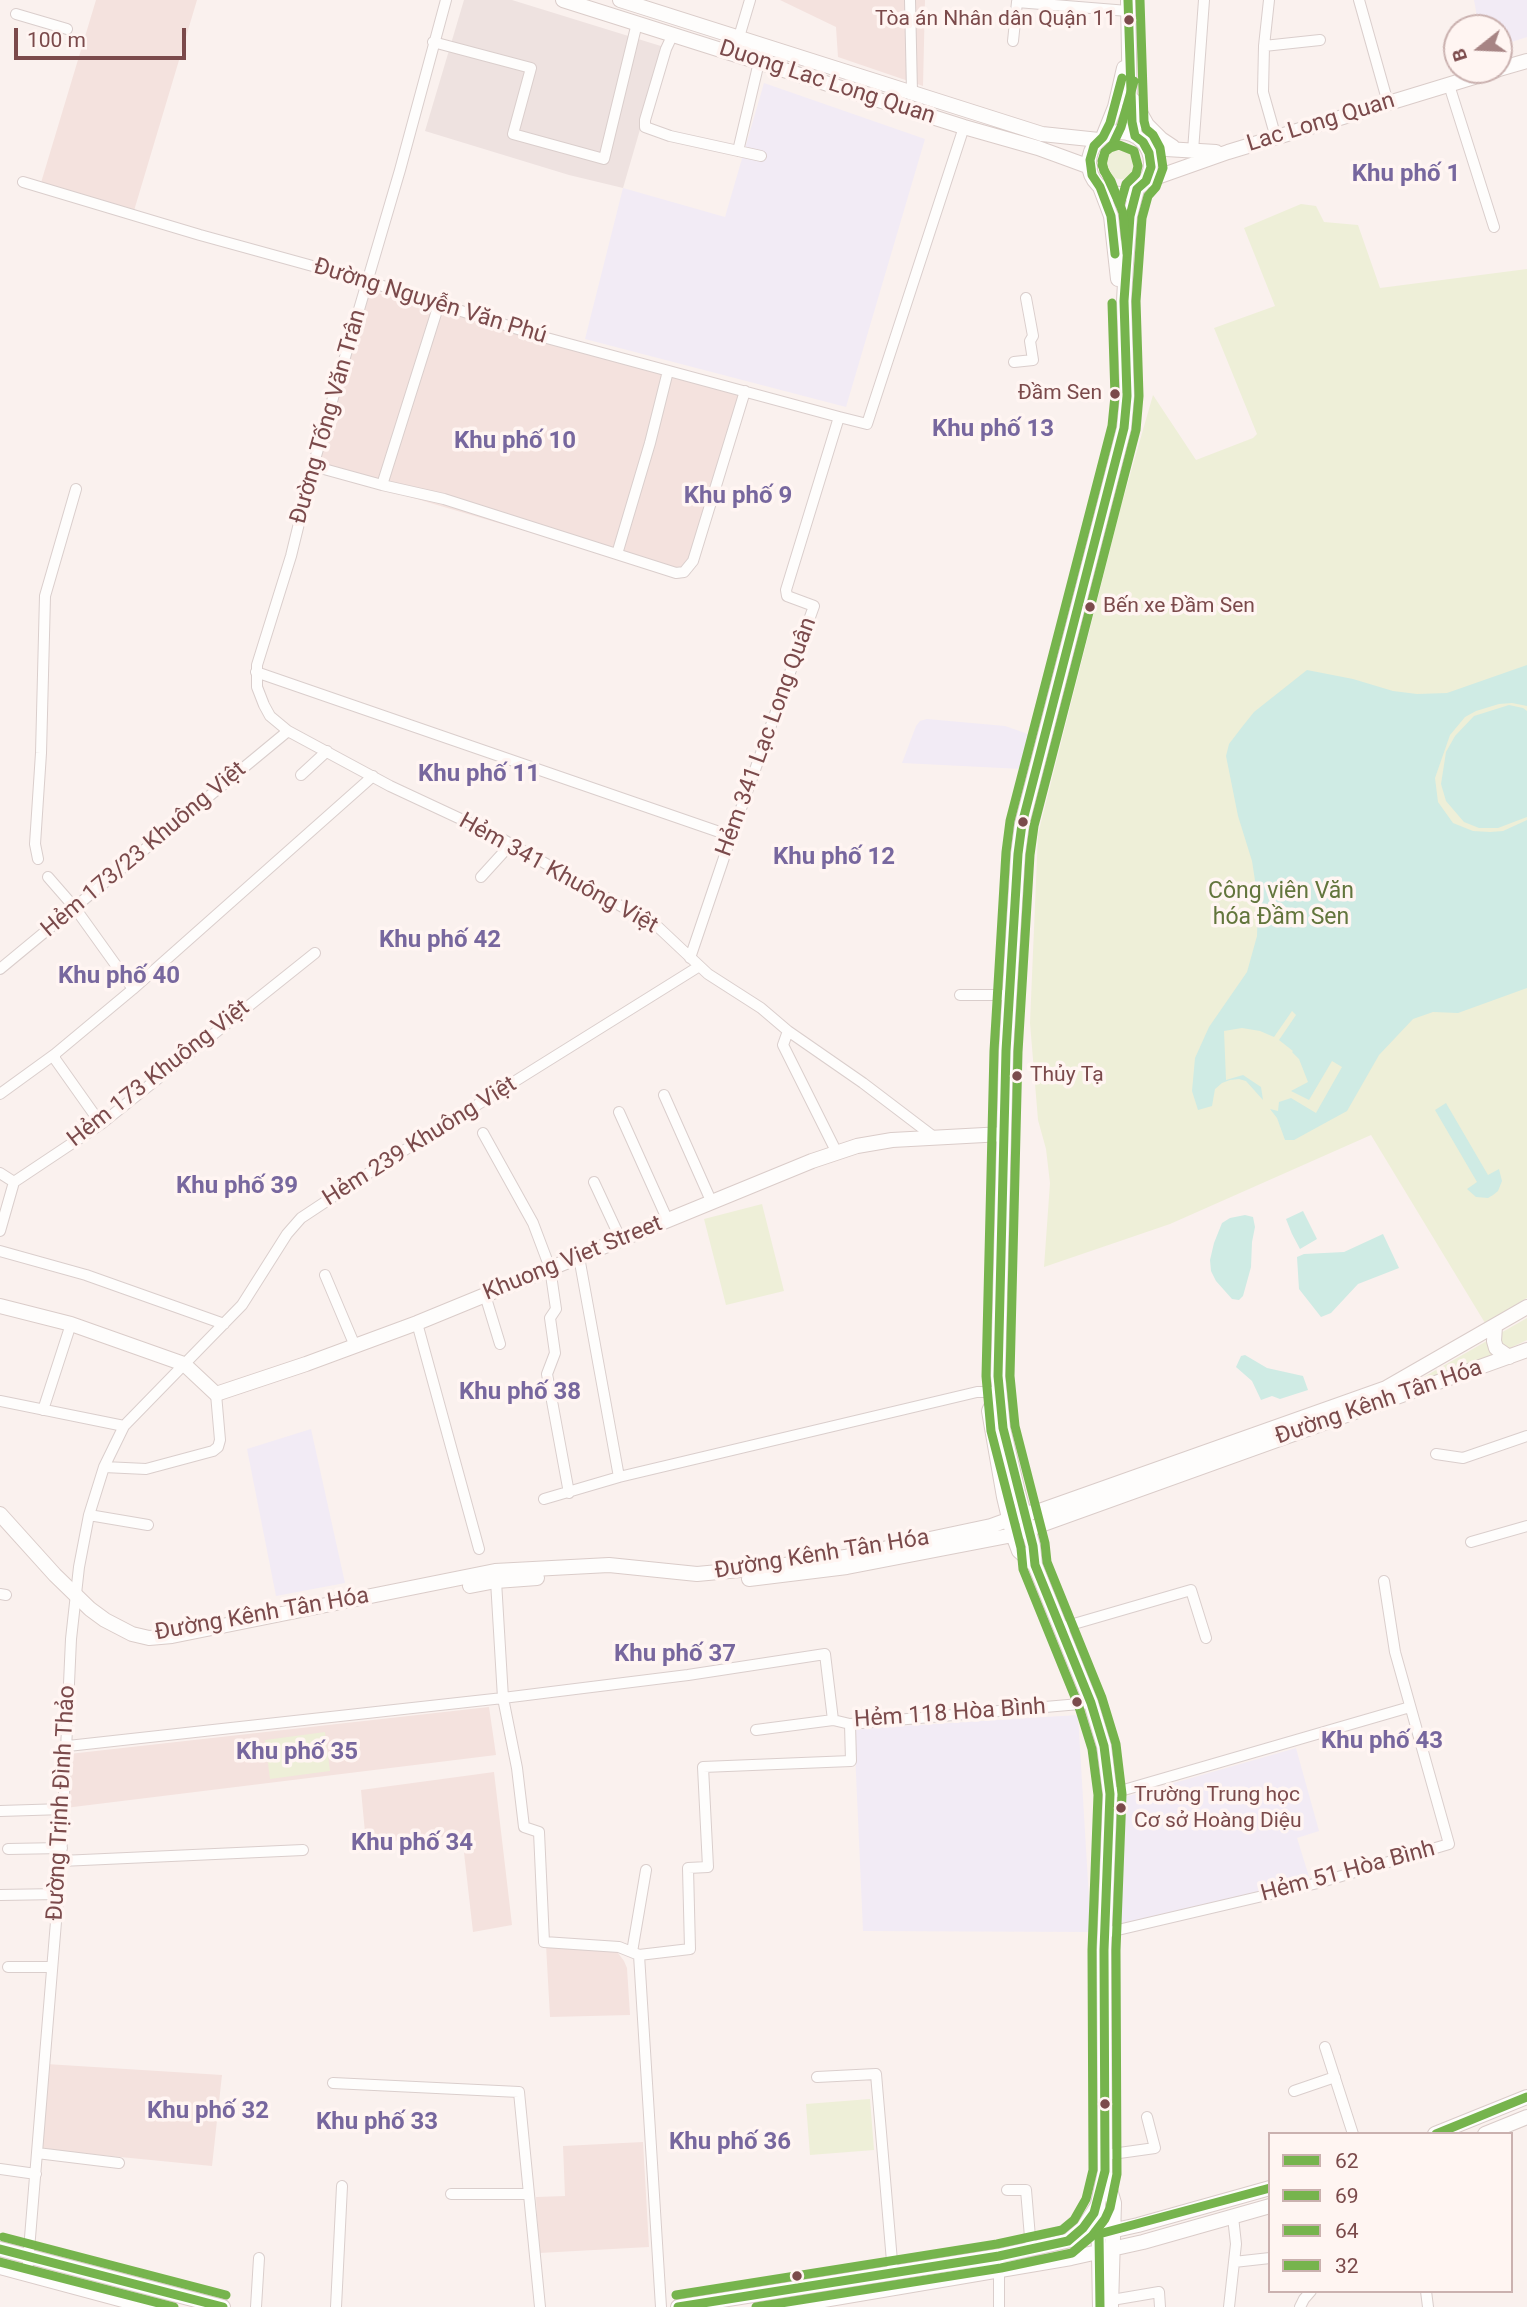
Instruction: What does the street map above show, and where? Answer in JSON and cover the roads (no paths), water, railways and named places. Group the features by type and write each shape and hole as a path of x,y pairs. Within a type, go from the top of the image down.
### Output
{"main road":[{"name":"Duong Lac Long Quan","path":"563,0 964,127 1056,153 1090,167"},
{"name":"Duong Lac Long Quan","path":"627,1 1042,134 1101,139"},
{"path":"1108,2305 1113,2270 1099,2234 1098,2204 1105,2172 1105,1933 1110,1794 1104,1746 1091,1703 1035,1565 1034,1546 1003,1428 998,1392 1003,1134 1015,884 1022,824 1126,417 1124,301 1130,216 1141,185 1151,167 1151,160 1139,139 1130,107 1128,6"},
{"path":"1124,301 1119,284 1111,216 1090,167 1091,153 1101,139 1115,107 1129,50"},
{"name":"Lac Long Quan","path":"1139,139 1152,146 1228,152 1452,84"},
{"path":"1131,94 1147,125 1161,139 1178,149"},
{"path":"1101,139 1118,132 1139,139"},
{"path":"1100,187 1124,194 1228,152"},
{"name":"Khuong Viet Street","path":"216,1394 417,1323 811,1161 858,1146 892,1140 1003,1134"},
{"path":"0,1306 71,1324 184,1364 216,1394"},
{"name":"Đường Kênh Tân Hóa","path":"0,1514 99,1628 129,1643 149,1647 470,1581 586,1565 697,1574 845,1557 992,1526 1386,1388 1527,1307"},
{"path":"1495,1326 1496,1348 1509,1357"},
{"name":"Đường Kênh Tân Hóa","path":"489,1579 609,1574 698,1583 763,1578 847,1567 1013,1535 1527,1350"},
{"path":"998,1392 989,1411 1009,1519 1019,1551 1035,1565"},
{"name":"Đường Kênh Tân Hóa","path":"0,1527 75,1602"},
{"path":"1440,2132 1527,2097"},
{"path":"1490,2132 1527,2117"},
{"path":"1105,2172 1114,2203 1122,2217 1138,2225"},
{"path":"678,2307 999,2256 1138,2225 1268,2189"},
{"path":"1100,2284 1106,2251 1114,2231 1114,2203"},
{"path":"1068,2241 1083,2228 1098,2204"},
{"path":"783,2307 1106,2251 1268,2207"},
{"path":"1113,2270 1143,2242"},
{"path":"0,2249 223,2307"},
{"path":"1071,2258 1086,2264 1100,2284 1108,2305"},
{"path":"0,2267 149,2307"}],"street":[{"name":"Đường Tống Văn Trân","path":"256,672 291,556 313,466 400,170 446,0"},
{"path":"739,37 750,0"},
{"path":"909,0 912,92"},
{"path":"1193,151 1204,0"},
{"path":"1269,0 1263,92 1276,138"},
{"path":"1359,0 1388,103"},
{"path":"1013,41 1017,2 1128,6"},
{"path":"16,14 67,29"},
{"path":"433,42 531,68 513,134 604,159 637,23"},
{"path":"673,34 666,49 645,127 670,136 761,156"},
{"path":"1264,46 1320,40"},
{"path":"738,151 759,62"},
{"path":"1449,85 1494,227"},
{"path":"839,417 867,424 964,127"},
{"name":"Đường Nguyễn Văn Phú","path":"23,183 368,281 543,337 839,417"},
{"path":"1014,362 1033,360 1026,298"},
{"path":"382,485 439,304"},
{"path":"617,554 668,371"},
{"path":"313,466 443,499 676,573 684,572 689,569 745,391"},
{"name":"Hẻm 341 Lạc Long Quân","path":"694,963 731,836 814,606 787,596 786,590 839,417"},
{"path":"38,859 35,844 41,753 45,596 76,489"},
{"path":"256,672 731,836"},
{"name":"Hẻm 341 Khuông Việt","path":"256,672 257,687 264,705 270,716 288,731 511,844 658,927 694,963 761,1008 788,1031 934,1137"},
{"name":"Hẻm 173/23 Khuông Việt","path":"0,969 288,731"},
{"path":"301,775 327,751"},
{"path":"0,1094 55,1054 133,989 373,776"},
{"path":"481,877 511,844"},
{"path":"48,877 75,908 133,989"},
{"name":"Hẻm 173 Khuông Việt","path":"14,1182 101,1124 315,953"},
{"name":"Hẻm 239 Khuông Việt","path":"184,1364 242,1305 287,1234 301,1218 694,963"},
{"path":"960,995 1009,995"},
{"path":"788,1031 783,1045 837,1153"},
{"path":"55,1054 55,1059 101,1124"},
{"path":"664,1095 712,1203"},
{"path":"619,1112 668,1221"},
{"path":"483,1133 533,1223 550,1268 556,1309 550,1318 555,1353 547,1374 569,1493"},
{"path":"0,1161 3,1164 0,1167"},
{"path":"0,1173 14,1182 0,1231"},
{"path":"594,1182 621,1240"},
{"path":"0,1251 86,1275 224,1324"},
{"path":"579,1257 619,1477"},
{"path":"325,1275 355,1346"},
{"path":"485,1296 500,1344"},
{"path":"417,1323 479,1549"},
{"path":"43,1410 71,1324"},
{"name":"Đường Trịnh Đình Thảo","path":"27,2274 59,1894 71,1639 89,1515 104,1467 124,1426 184,1364"},
{"path":"544,1499 619,1477 977,1392 998,1392"},
{"path":"104,1467 146,1469 213,1451 220,1440 216,1394"},
{"path":"0,1401 124,1426"},
{"path":"1436,1454 1464,1458 1527,1436"},
{"path":"89,1515 148,1525"},
{"path":"1471,1542 1527,1526"},
{"path":"489,1579 503,1698 517,1768 524,1827 539,1832 544,1942 618,1947 635,1954 690,1949 688,1868 708,1867 703,1768 851,1761 850,1724"},
{"name":"Hẻm 51 Hòa Bình","path":"1105,1933 1318,1883 1449,1844 1395,1652 1384,1581"},
{"path":"1060,1628 1191,1590 1206,1638"},
{"name":"Hẻm 118 Hòa Bình","path":"503,1698 688,1675 825,1654 834,1720 850,1724 1091,1703"},
{"path":"68,1746 503,1698"},
{"path":"1110,1794 1410,1707"},
{"path":"756,1730 834,1720"},
{"path":"0,1811 64,1809"},
{"path":"8,1849 62,1847"},
{"path":"61,1861 303,1850"},
{"path":"646,1870 635,1954 661,2307"},
{"path":"0,1895 59,1894"},
{"path":"8,1967 51,1967"},
{"path":"1325,2047 1352,2132"},
{"path":"817,2077 876,2074 893,2273"},
{"path":"1294,2091 1335,2077"},
{"path":"333,2083 519,2092 540,2307"},
{"path":"1105,2155 1155,2148 1147,2117"},
{"path":"37,2153 119,2163"},
{"path":"0,2169 36,2175"},
{"path":"336,2307 342,2186"},
{"path":"1007,2190 1026,2190 1031,2249"},
{"path":"451,2194 529,2194"},
{"path":"1229,2307 1236,2244 1233,2217"},
{"path":"999,2256 999,2307"},
{"path":"256,2307 260,2258"},
{"path":"1234,2262 1268,2258"},
{"path":"1108,2305 1159,2292 1160,2307"}],"water":[{"path":"1527,665 1527,706 1499,704 1465,717 1450,735 1435,778 1438,802 1453,823 1473,831 1490,832 1503,831 1527,820 1527,988 1458,1013 1433,1012 1413,1019 1379,1055 1347,1111 1294,1140 1285,1140 1277,1118 1270,1109 1278,1111 1279,1102 1291,1098 1316,1113 1342,1067 1332,1061 1309,1100 1291,1091 1308,1082 1299,1059 1279,1040 1296,1015 1292,1011 1274,1037 1242,1028 1224,1031 1226,1080 1243,1075 1261,1087 1263,1100 1246,1081 1230,1080 1215,1089 1212,1106 1198,1110 1192,1091 1195,1058 1209,1027 1247,972 1257,936 1258,900 1252,861 1238,816 1226,756 1229,744 1254,712 1307,670 1353,679 1393,691 1417,694 1447,693"},
{"path":"1509,705 1527,711 1527,817 1498,828 1479,828 1464,822 1446,801 1441,784 1446,752 1455,736 1474,716"},
{"path":"1446,1103 1488,1175 1499,1169 1502,1181 1498,1191 1488,1198 1476,1197 1467,1189 1477,1182 1435,1110"},
{"path":"1303,1211 1317,1239 1300,1249 1286,1219"},
{"path":"1245,1215 1253,1217 1255,1227 1251,1267 1243,1296 1239,1300 1232,1299 1216,1281 1210,1260 1222,1223"},
{"path":"1383,1234 1399,1268 1358,1284 1331,1313 1321,1317 1299,1289 1297,1257 1304,1254 1344,1252"},
{"path":"1245,1355 1267,1368 1303,1376 1308,1390 1280,1399 1272,1396 1261,1400 1252,1381 1236,1367 1241,1356"}],"place":[{"name":"Tòa án Nhân dân Quận 11","path":"1129,20"},
{"name":"Đầm Sen","path":"1115,394"},
{"name":"Bến xe Đầm Sen","path":"1090,607"},
{"name":"Thủy Tạ","path":"1017,1076"},
{"name":"Trường Trung học Cơ sở Hoàng Diệu","path":"1121,1808"}],"district":[{"name":"Khu phố 1","path":"1406,175"},
{"name":"Khu phố 13","path":"993,430"},
{"name":"Khu phố 10","path":"515,442"},
{"name":"Khu phố 9","path":"738,497"},
{"name":"Khu phố 11","path":"479,775"},
{"name":"Khu phố 12","path":"834,858"},
{"name":"Khu phố 42","path":"440,941"},
{"name":"Khu phố 40","path":"119,977"},
{"name":"Khu phố 39","path":"237,1187"},
{"name":"Khu phố 38","path":"520,1393"},
{"name":"Khu phố 37","path":"675,1655"},
{"name":"Khu phố 43","path":"1382,1742"},
{"name":"Khu phố 35","path":"297,1753"},
{"name":"Khu phố 34","path":"412,1844"},
{"name":"Khu phố 32","path":"208,2112"},
{"name":"Khu phố 33","path":"377,2123"},
{"name":"Khu phố 36","path":"730,2143"}],"park label":[{"name":"Công viên Văn hóa Đầm Sen","path":"1281,905"}]}
